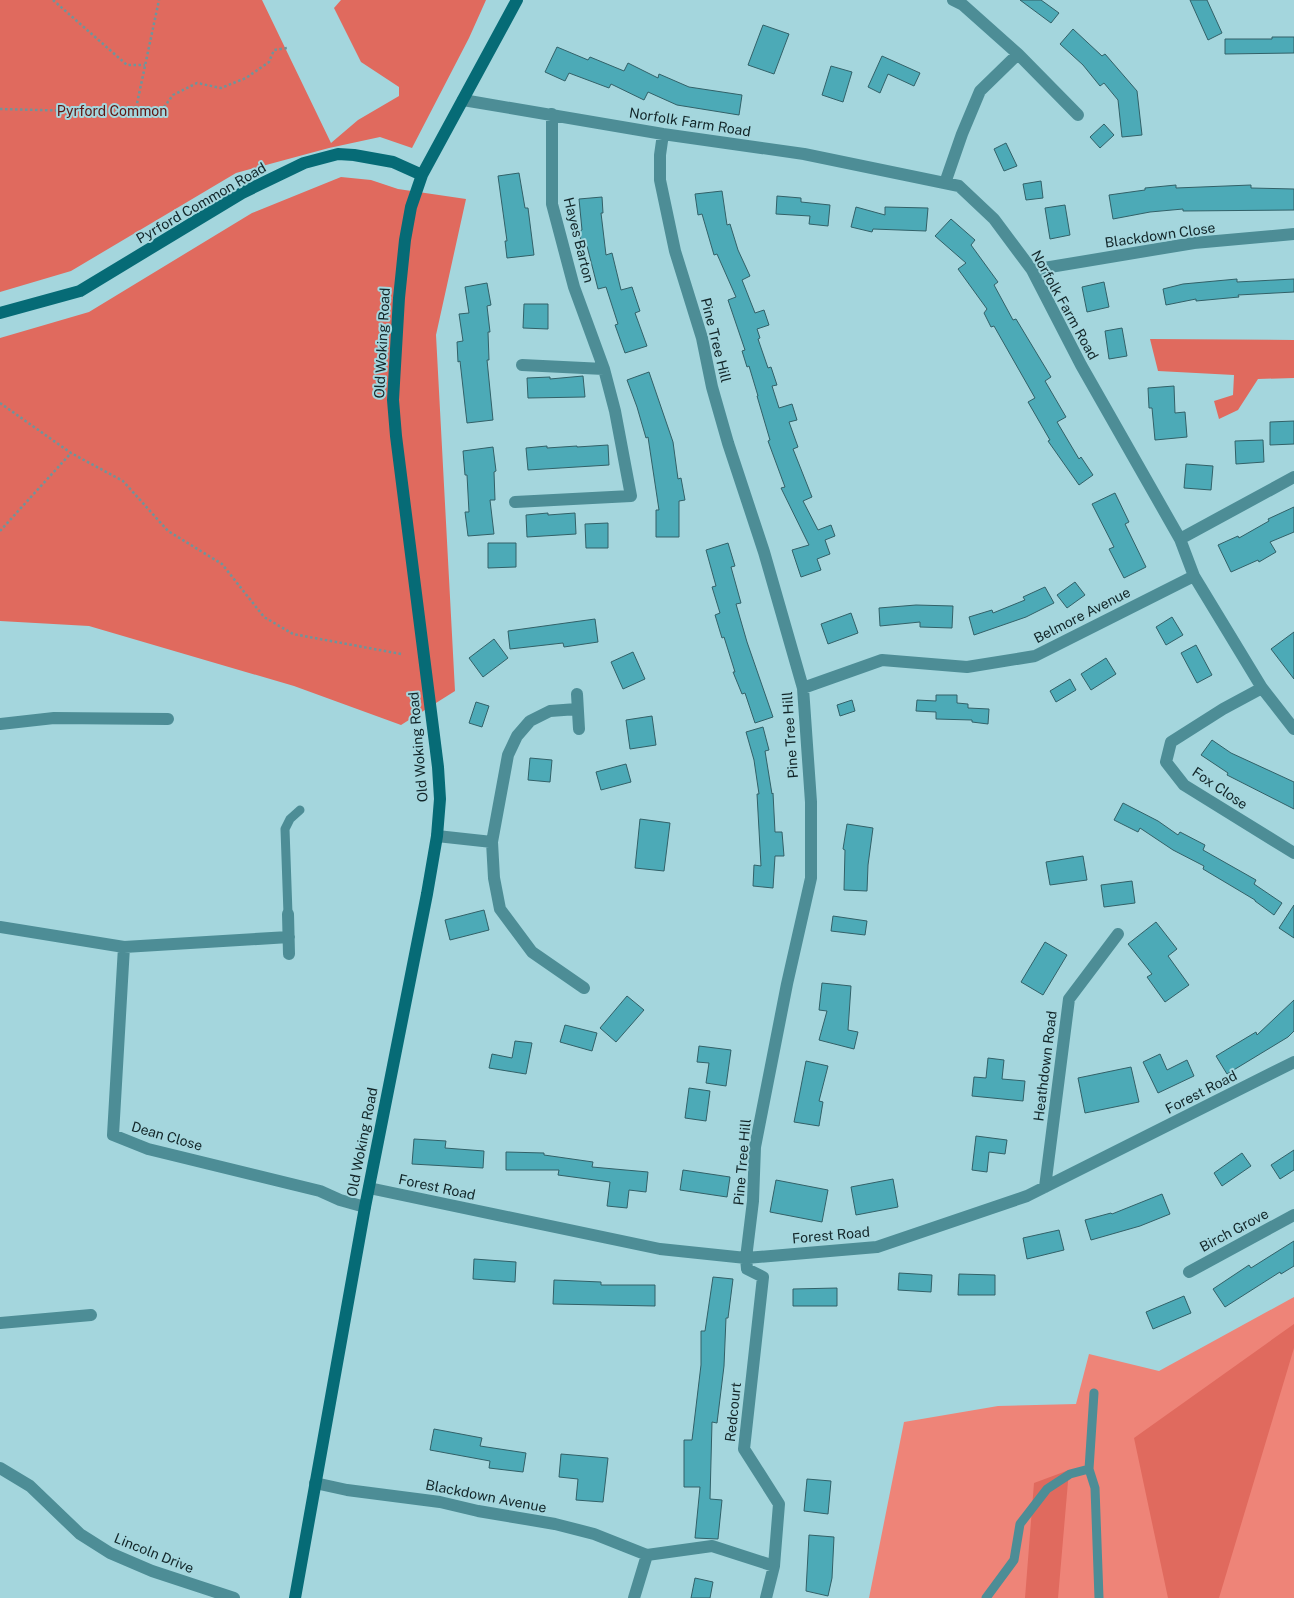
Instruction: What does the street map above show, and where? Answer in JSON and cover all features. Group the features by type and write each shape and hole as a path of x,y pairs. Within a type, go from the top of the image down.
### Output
{"main road":[{"name":"Old Woking Road","path":"295,1598 365,1207 425,904 437,836 440,799 438,767 393,400 404,240 411,207 422,175 517,0"},
{"name":"Pyrford Common Road","path":"0,313 80,291 242,193 304,163 338,154 354,155 393,162 422,175"}],"street":[{"path":"953,0 963,5 1018,54 1078,116"},
{"path":"945,183 962,134 980,91 1018,54"},
{"name":"Norfolk Farm Road","path":"463,100 663,134 804,154 959,186 994,219 1032,270 1081,365 1180,540 1194,576 1262,688 1294,729"},
{"name":"Hayes Barton","path":"515,502 631,496 615,411 604,369 574,287 552,204 552,114"},
{"name":"Pine Tree Hill","path":"663,134 660,155 660,180 675,251 702,338 712,387 728,443 764,552 803,688 810,802 811,878 787,984 757,1138 753,1202 746,1258"},
{"name":"Blackdown Close","path":"1032,270 1194,243 1294,234"},
{"path":"522,365 604,369"},
{"path":"1180,540 1294,477"},
{"name":"Belmore Avenue","path":"803,688 882,660 967,667 1035,656 1194,576"},
{"name":"Fox Close","path":"1262,688 1223,709 1171,742 1166,762 1184,785 1294,853"},
{"path":"576,694 579,729"},
{"path":"577,709 550,712 530,721 517,736 508,755 492,842 494,878 500,909 532,952 584,988"},
{"path":"0,724 54,718 168,719"},
{"path":"437,836 492,842"},
{"path":"288,914 289,954"},
{"path":"0,927 124,947 289,937"},
{"name":"Heathdown Road","path":"1045,1187 1069,999 1118,934"},
{"name":"Dean Close","path":"124,947 113,1135 148,1149 320,1191 340,1200 365,1207"},
{"name":"Forest Road","path":"369,1188 660,1248 746,1258 877,1246 1027,1196 1294,1062"},
{"name":"Birch Grove","path":"1189,1272 1294,1215"},
{"name":"Redcourt","path":"746,1258 747,1269 763,1277 744,1449 779,1504 774,1566 766,1598"},
{"path":"0,1323 91,1315"},
{"name":"Lincoln Drive","path":"0,1468 30,1486 80,1534 110,1553 152,1571 234,1598"},
{"name":"Blackdown Avenue","path":"315,1483 347,1490 440,1502 478,1511 555,1524 594,1534 647,1555 712,1546 774,1566"},
{"path":"634,1598 647,1555"}],"lane":[{"path":"288,914 285,829 290,819 300,810"},
{"path":"1094,1393 1089,1469 1095,1488 1099,1598"},
{"path":"986,1598 1014,1560 1020,1524 1047,1488 1070,1474 1089,1469"}],"path":[{"path":"53,0 127,65 145,65"},
{"path":"135,113 159,0"},
{"path":"0,109 143,114 164,106 172,95 197,83 221,88 246,78 269,62 274,50 287,48"},
{"path":"0,403 71,453 124,481 168,531 222,564 264,617 278,626 292,634 401,654"},
{"path":"0,531 71,453"}],"shaded area":[{"path":"1294,1297 1294,1598 869,1598 904,1422 998,1406 1076,1404 1089,1354 1159,1371"}],"green space":[{"name":"Pyrford Common","path":"0,0 262,0 331,143 358,120 399,96 399,87 361,62 334,8 341,0 486,0 469,38 412,148 380,137 329,148 236,173 71,271 0,292"},
{"path":"341,177 371,180 398,189 466,199 436,335 455,691 401,725 294,686 89,626 0,621 0,338 89,312 252,213"},
{"path":"1150,339 1294,340 1294,378 1258,379 1238,410 1219,419 1214,401 1233,395 1234,375 1158,371"},
{"path":"1294,1324 1294,1348 1219,1598 1168,1598 1134,1438"},
{"path":"1069,1470 1058,1598 1025,1598 1034,1483"}],"building":[{"path":"1020,0 1041,0 1059,13 1051,23"},
{"path":"1190,0 1207,0 1222,33 1208,40"},
{"path":"763,25 789,34 774,74 748,65"},
{"path":"1073,29 1102,56 1105,54 1137,91 1142,135 1122,137 1118,100 1104,83 1100,86 1083,65 1060,44"},
{"path":"1272,37 1294,37 1294,53 1225,54 1225,39 1272,39"},
{"path":"557,47 588,60 590,57 624,71 628,63 658,78 659,74 689,87 742,95 739,115 677,105 648,92 644,100 611,84 609,88 569,73 565,81 545,72"},
{"path":"882,56 920,73 914,86 888,74 880,93 868,87"},
{"path":"831,66 852,72 843,102 822,95"},
{"path":"1104,124 1114,135 1100,148 1090,137"},
{"path":"1006,143 1017,166 1004,171 994,149"},
{"path":"519,173 525,208 528,208 534,255 507,258 505,241 507,241 498,176"},
{"path":"1041,181 1043,198 1026,200 1023,184"},
{"path":"1176,185 1176,188 1251,185 1251,188 1294,189 1294,210 1183,211 1183,209 1150,212 1113,219 1109,195 1145,190 1145,188"},
{"path":"722,191 727,225 730,224 738,250 750,276 742,280 755,313 764,310 769,325 757,329 760,338 758,339 768,368 771,367 777,385 772,386 779,408 792,404 797,420 789,422 798,447 793,449 812,497 803,501 818,530 831,525 835,536 825,540 830,554 817,559 821,570 801,577 792,550 809,545 781,488 785,487 768,441 770,440 758,396 749,366 747,367 742,351 745,350 728,300 736,297 717,254 714,255 702,214 698,215 695,194"},
{"path":"777,196 801,198 801,202 830,205 828,226 809,224 810,216 776,214"},
{"path":"602,197 603,213 601,213 606,255 612,253 621,290 632,287 640,311 635,313 647,346 625,353 615,325 618,324 606,287 598,289 587,246 582,247 579,231 582,230 579,199"},
{"path":"1065,205 1070,235 1050,239 1045,208"},
{"path":"856,207 885,215 885,207 928,208 926,231 873,229 872,232 851,227"},
{"path":"951,219 975,240 971,245 998,282 994,285 1013,320 1016,319 1051,377 1045,381 1066,417 1057,422 1079,459 1081,457 1093,475 1079,485 1048,441 1050,440 1028,402 1035,398 994,326 991,327 984,313 987,309 958,269 966,263 935,236"},
{"path":"1237,279 1237,282 1294,279 1294,292 1238,295 1239,297 1196,301 1196,299 1166,305 1163,289 1183,284"},
{"path":"1104,282 1109,307 1087,312 1082,287"},
{"path":"487,283 491,305 487,306 490,332 488,332 489,360 487,360 493,420 467,423 460,361 458,362 457,342 463,341 459,314 469,313 465,287"},
{"path":"524,304 548,304 548,329 523,328"},
{"path":"1122,328 1127,356 1109,359 1105,331"},
{"path":"649,372 673,442 678,479 681,478 685,500 679,501 679,537 656,537 656,510 659,510 648,437 646,438 627,380"},
{"path":"583,376 585,397 528,398 527,378 550,377 550,379"},
{"path":"1174,386 1175,413 1185,412 1187,437 1155,440 1152,408 1149,408 1148,388"},
{"path":"1294,421 1294,444 1270,445 1270,422"},
{"path":"1263,440 1264,462 1236,464 1235,441"},
{"path":"608,445 609,465 528,470 526,448"},
{"path":"493,447 496,471 494,472 495,500 490,500 494,534 468,536 465,512 469,512 467,475 465,475 463,451"},
{"path":"1186,464 1213,466 1211,490 1184,488"},
{"path":"1115,493 1129,522 1125,524 1146,567 1124,578 1109,549 1114,547 1092,504"},
{"path":"1294,507 1294,532 1270,542 1276,552 1259,562 1258,560 1231,572 1218,545 1238,536 1239,538 1269,521 1268,519"},
{"path":"548,513 548,515 575,513 576,534 527,537 526,515"},
{"path":"608,523 608,548 586,548 585,524"},
{"path":"488,543 516,543 516,567 488,568"},
{"path":"728,543 735,566 731,567 741,603 736,604 773,717 755,723 745,693 742,694 733,672 735,672 715,615 720,613 712,587 716,586 706,550"},
{"path":"1075,582 1085,595 1067,608 1057,595"},
{"path":"1045,587 1054,603 1026,617 974,635 969,617 992,610 993,613 1025,600 1023,597"},
{"path":"916,605 953,606 952,628 920,627 920,622 880,626 879,608"},
{"path":"851,613 858,633 828,644 821,624"},
{"path":"1172,617 1183,635 1166,645 1156,627"},
{"path":"595,619 598,642 564,647 563,643 510,649 508,631"},
{"path":"1294,632 1294,679 1271,649"},
{"path":"494,639 508,658 483,677 469,658"},
{"path":"1196,645 1212,675 1197,683 1181,653"},
{"path":"633,652 645,679 623,689 611,662"},
{"path":"1106,658 1116,674 1091,690 1081,674"},
{"path":"1070,679 1076,690 1056,702 1050,691"},
{"path":"936,695 957,695 957,703 968,704 968,708 989,709 988,724 972,722 972,720 936,719 936,712 916,711 917,700 936,701"},
{"path":"852,700 855,711 840,716 837,705"},
{"path":"476,702 489,706 482,727 469,723"},
{"path":"652,716 656,745 630,749 626,720"},
{"path":"763,727 769,750 765,751 773,793 775,832 782,832 784,856 775,856 773,888 753,886 754,865 761,866 757,794 759,794 754,760 746,732"},
{"path":"1212,740 1231,753 1294,782 1294,809 1227,775 1228,773 1201,755"},
{"path":"530,758 552,760 550,782 528,780"},
{"path":"626,764 631,782 601,790 596,772"},
{"path":"1123,803 1158,821 1178,835 1180,832 1205,845 1203,850 1256,880 1254,884 1282,903 1274,915 1255,900 1203,869 1204,866 1173,850 1140,828 1138,832 1114,820"},
{"path":"640,819 670,823 664,871 635,868"},
{"path":"847,824 873,828 867,891 844,890 845,850 843,849"},
{"path":"1083,856 1087,880 1050,885 1046,862"},
{"path":"1132,881 1135,903 1104,907 1101,885"},
{"path":"1294,905 1294,938 1279,928"},
{"path":"484,910 489,930 450,940 445,920"},
{"path":"833,916 867,921 865,935 831,931"},
{"path":"1156,922 1177,949 1168,956 1189,985 1165,1002 1147,977 1152,974 1128,944"},
{"path":"1045,942 1067,955 1043,995 1021,982"},
{"path":"822,983 851,986 848,1030 858,1032 854,1049 819,1040 827,1011 819,1010"},
{"path":"627,996 644,1010 616,1042 600,1028"},
{"path":"1294,1000 1294,1031 1288,1037 1227,1074 1216,1056 1256,1032 1257,1035"},
{"path":"565,1025 597,1033 592,1051 560,1042"},
{"path":"515,1041 532,1043 526,1074 489,1068 492,1054 512,1058"},
{"path":"699,1046 731,1050 726,1086 706,1083 709,1063 697,1062"},
{"path":"1160,1054 1167,1070 1187,1060 1194,1076 1158,1093 1143,1062"},
{"path":"988,1058 1004,1060 1002,1079 1025,1081 1023,1101 972,1096 974,1077 986,1078"},
{"path":"806,1061 828,1066 819,1101 823,1102 819,1126 794,1122"},
{"path":"1131,1067 1139,1102 1085,1113 1078,1078"},
{"path":"689,1088 710,1091 706,1121 685,1118"},
{"path":"976,1136 1007,1140 1005,1154 989,1152 987,1172 972,1170"},
{"path":"414,1139 446,1141 445,1148 484,1151 483,1168 412,1164"},
{"path":"1294,1150 1294,1170 1280,1179 1271,1165"},
{"path":"506,1152 544,1153 544,1155 593,1162 592,1167 648,1172 646,1192 629,1190 627,1208 607,1206 610,1182 558,1175 559,1170 506,1170"},
{"path":"1242,1153 1251,1166 1222,1186 1214,1173"},
{"path":"683,1170 730,1177 727,1197 680,1190"},
{"path":"893,1179 898,1207 856,1215 851,1187"},
{"path":"776,1180 828,1190 822,1222 770,1212"},
{"path":"1162,1194 1170,1214 1140,1226 1091,1240 1085,1220 1112,1214"},
{"path":"1059,1230 1064,1250 1027,1259 1023,1238"},
{"path":"1294,1241 1294,1266 1281,1274 1280,1272 1225,1307 1213,1289 1249,1265 1251,1268"},
{"path":"474,1259 516,1262 515,1282 473,1279"},
{"path":"899,1273 932,1275 931,1292 898,1290"},
{"path":"959,1274 995,1275 995,1295 958,1295"},
{"path":"713,1277 733,1279 728,1318 726,1318 724,1366 717,1423 712,1422 710,1499 722,1500 718,1539 695,1538 700,1487 684,1487 684,1440 692,1440 701,1365 701,1331 705,1331"},
{"path":"554,1280 601,1282 601,1285 655,1285 655,1306 553,1304"},
{"path":"837,1288 837,1306 793,1306 793,1289"},
{"path":"1184,1296 1191,1313 1153,1329 1146,1312"},
{"path":"434,1429 482,1438 480,1446 526,1453 523,1472 489,1468 490,1461 430,1450"},
{"path":"561,1454 608,1458 603,1502 576,1500 578,1479 559,1477"},
{"path":"807,1479 831,1481 828,1514 804,1511"},
{"path":"809,1535 834,1537 832,1578 828,1596 806,1591"},
{"path":"695,1578 713,1582 710,1598 691,1598"}]}
